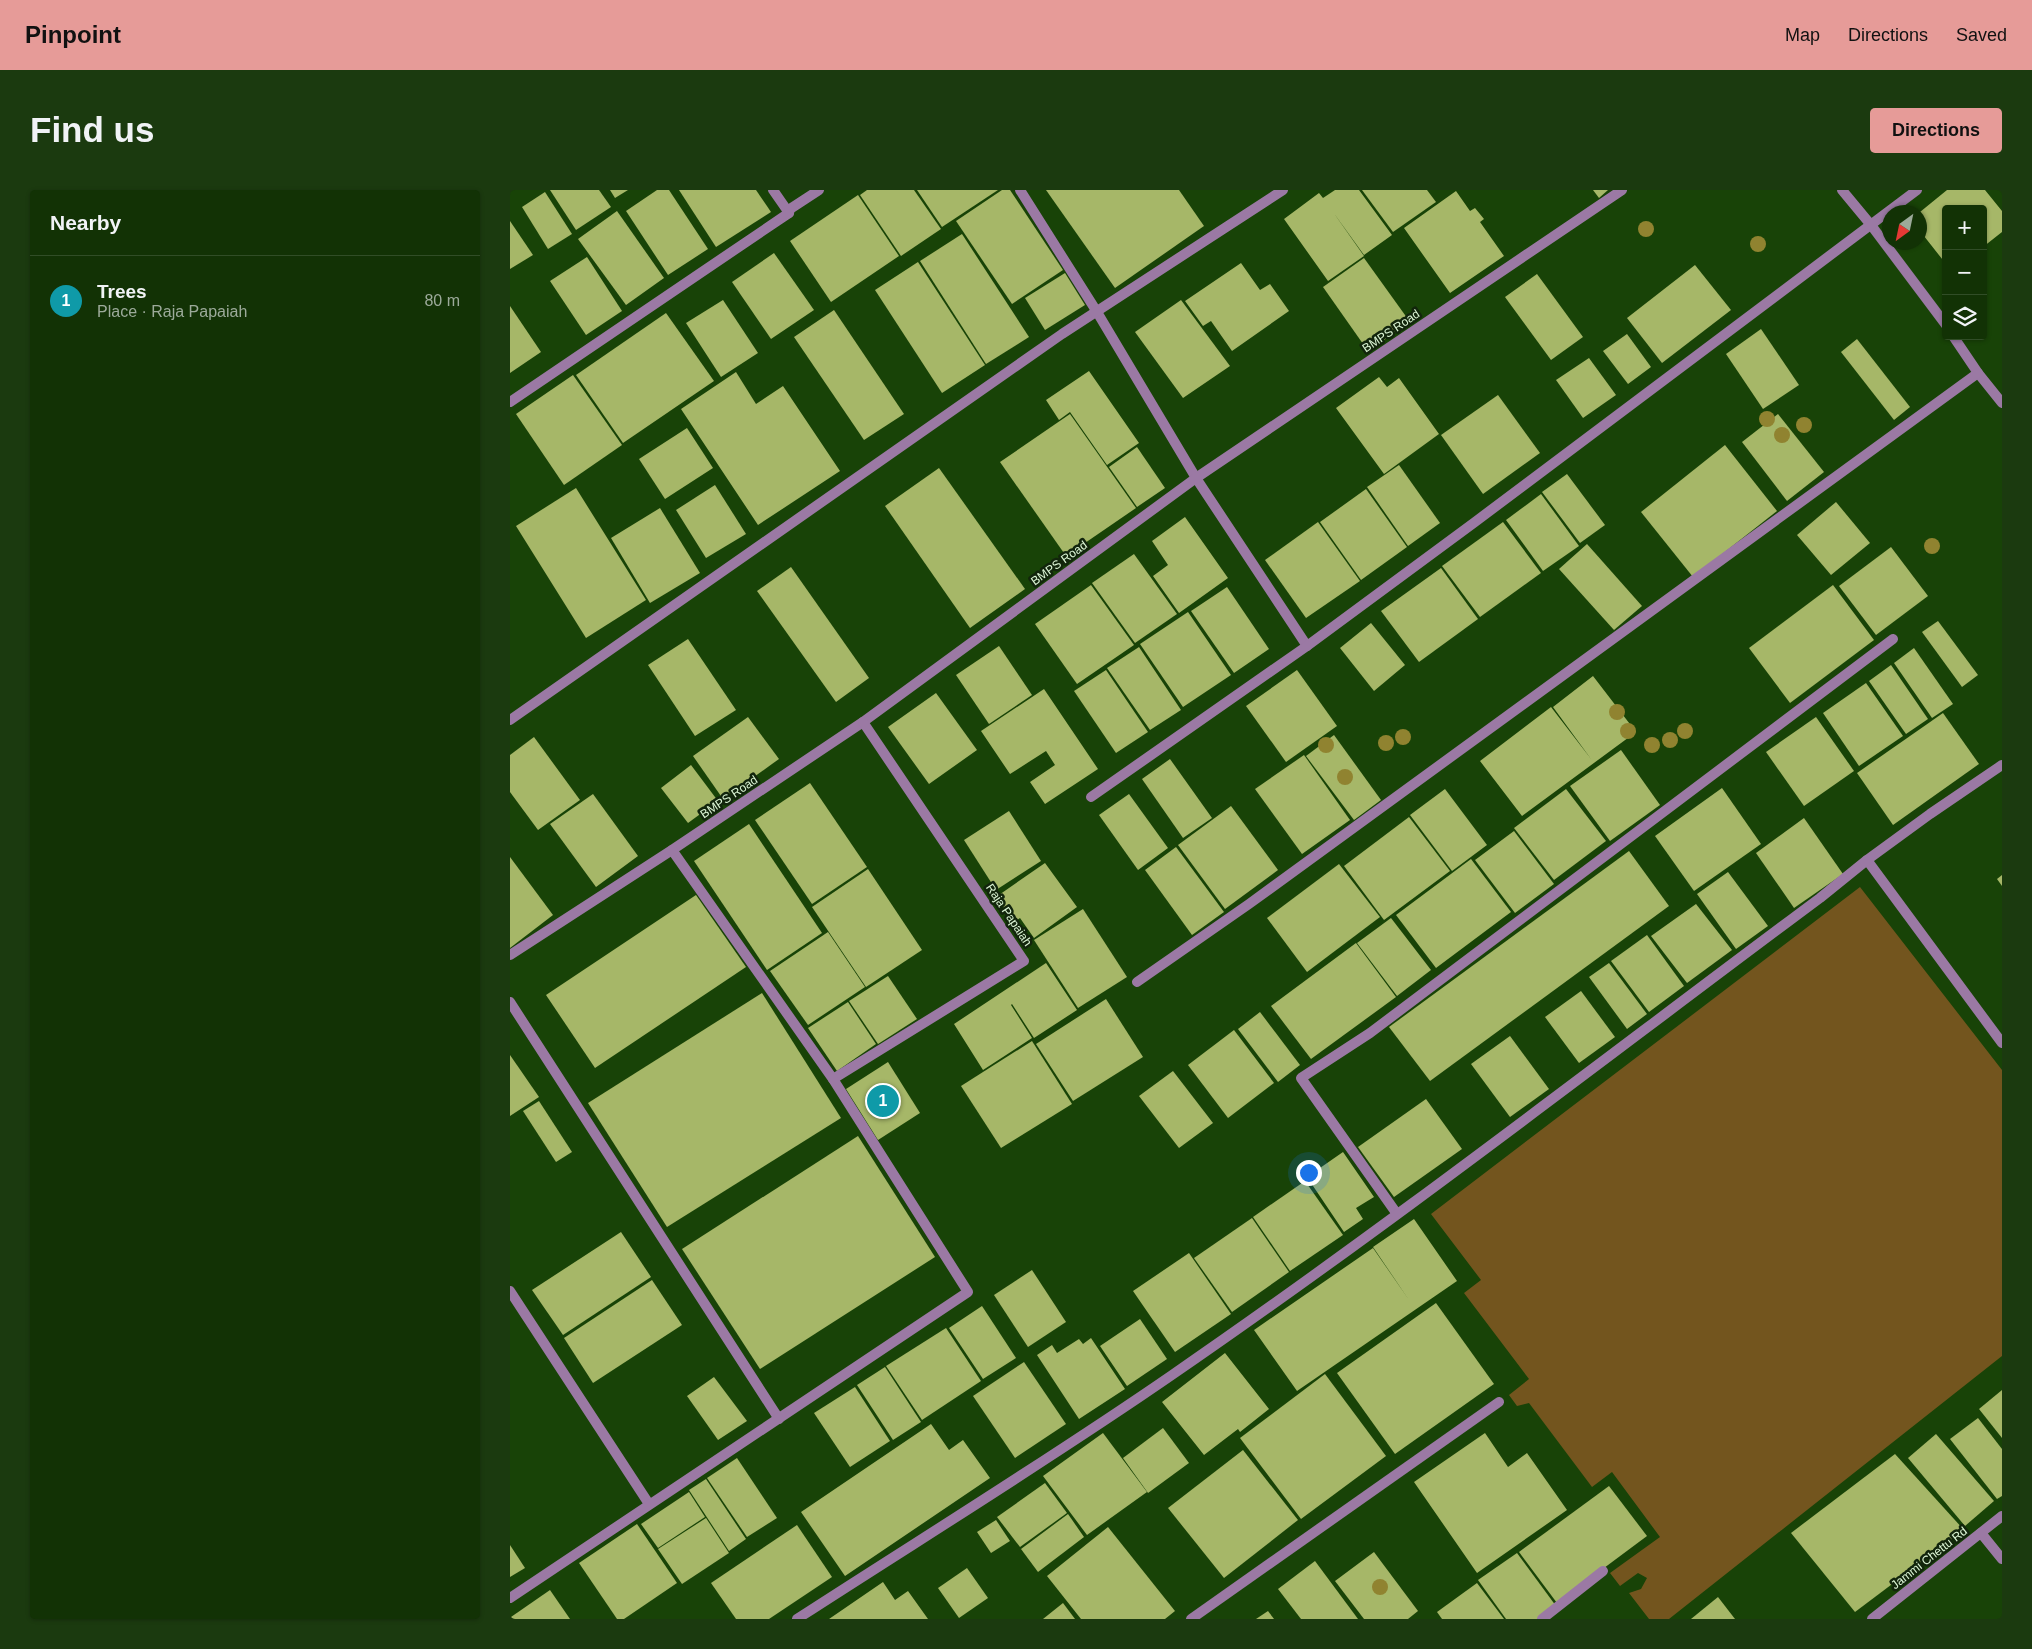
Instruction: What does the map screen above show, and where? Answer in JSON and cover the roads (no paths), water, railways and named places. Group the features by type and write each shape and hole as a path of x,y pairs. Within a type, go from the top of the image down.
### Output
{"street":[{"path":"773,190 789,213"},
{"path":"510,402 789,213 790,209 819,190"},
{"path":"1020,190 1097,312 1196,478 1307,646"},
{"path":"510,720 1062,334 1283,190"},
{"name":"BMPS Road","path":"510,955 672,850 863,722 1196,478 1622,190"},
{"path":"1842,190 1871,225 1942,320"},
{"path":"1091,797 1307,646 1917,190"},
{"path":"1957,340 1978,373 2002,403"},
{"path":"1137,982 1257,898 1978,373"},
{"path":"1397,1214 1301,1078 1370,1033 1893,640"},
{"name":"Raja Papaiah","path":"833,1079 1024,961 863,722"},
{"path":"797,1619 997,1492 1172,1375 1397,1214 1820,898 1868,860 2002,765"},
{"path":"510,1598 968,1292 833,1079 672,850"},
{"path":"1868,860 2002,1043"},
{"path":"510,1002 779,1419"},
{"path":"510,1291 649,1504"},
{"path":"1191,1619 1499,1402"},
{"name":"Jammi Chettu Rd","path":"1872,1619 2002,1516"},
{"path":"1981,1533 2002,1559"},
{"path":"1542,1619 1603,1570"}],"place":[{"name":"Trees","path":"883,1101"}]}
